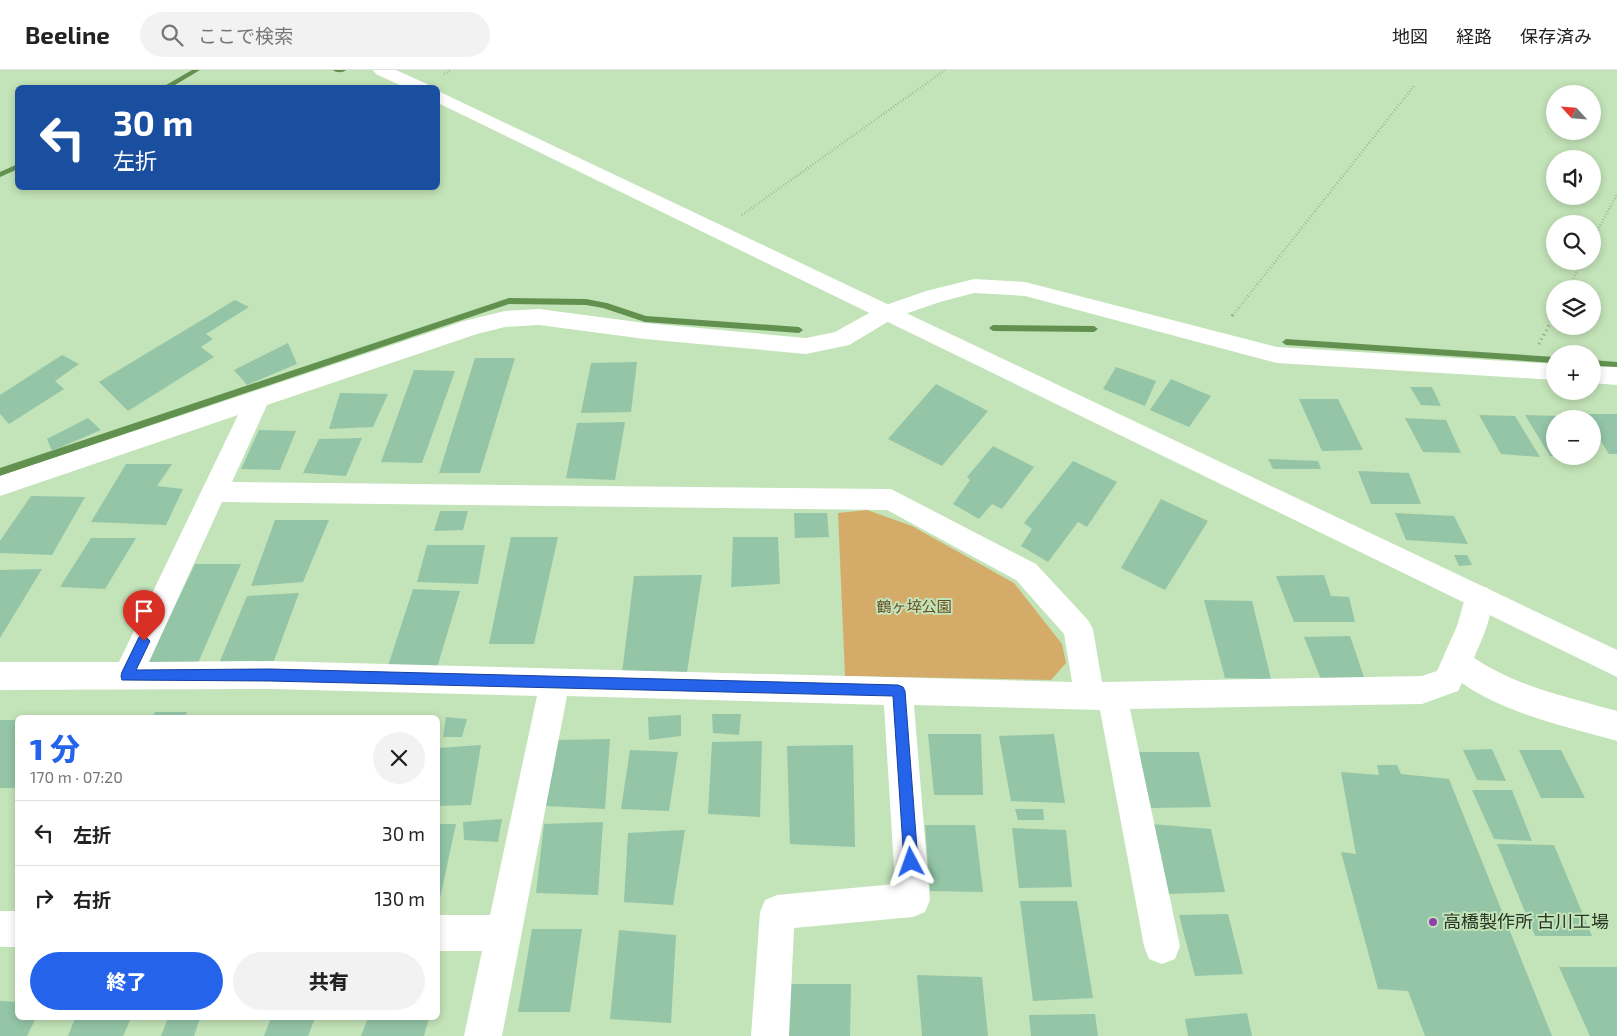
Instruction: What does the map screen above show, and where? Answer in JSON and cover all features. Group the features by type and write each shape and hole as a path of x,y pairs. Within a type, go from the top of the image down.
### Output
{"street":[{"path":"382,70 414,85"},
{"path":"440,97 1617,664"},
{"path":"0,486 472,327 506,319 539,317 645,331 806,346 841,339 888,312 934,296 974,286 1026,288 1221,342 1277,355 1546,371"},
{"path":"1601,375 1617,376"},
{"path":"127,676 258,399"},
{"path":"215,492 891,500 1026,572 1078,629 1100,696 1162,946"},
{"path":"0,676 270,675 1100,696 1422,690 1447,681 1457,663 1472,626 1478,597"},
{"path":"1457,663 1488,684 1524,698 1617,726"},
{"path":"483,1036 555,682"},
{"path":"770,1036 777,912 913,900 898,691"},
{"path":"0,929 15,929"},
{"path":"440,933 503,933"}],"path":[{"path":"720,231 945,70"},
{"path":"1221,342 1227,323 1414,86"},
{"path":"1601,225 1617,194"},
{"path":"1538,347 1546,331"}],"green space":[{"name":"鶴ヶ埣公園","path":"867,510 912,526 1014,583 1062,644 1066,663 1051,680 845,676 838,513"}],"building":[{"path":"235,300 249,307 206,334 213,339 201,347 214,357 128,411 99,382"},
{"path":"288,343 297,364 247,385 234,370"},
{"path":"62,355 79,364 55,381 64,389 9,424 0,414 0,395"},
{"path":"475,358 515,358 480,473 439,473"},
{"path":"637,362 631,412 581,413 591,363"},
{"path":"1116,367 1156,381 1145,406 1103,389"},
{"path":"414,370 455,371 422,463 381,462"},
{"path":"1171,379 1211,396 1189,427 1150,410"},
{"path":"936,384 988,411 942,466 888,439"},
{"path":"1410,387 1432,387 1441,406 1421,405"},
{"path":"340,393 388,394 373,427 329,429"},
{"path":"1299,399 1338,399 1363,450 1322,451"},
{"path":"1601,414 1617,414 1617,454 1609,454 1601,442"},
{"path":"1479,415 1515,416 1540,457 1501,454"},
{"path":"1525,415 1546,416 1546,449"},
{"path":"88,418 101,430 52,451 47,439"},
{"path":"1405,418 1446,420 1461,453 1423,452"},
{"path":"625,422 615,480 566,478 577,423"},
{"path":"259,430 296,431 280,470 241,469"},
{"path":"362,438 346,476 303,473 319,439"},
{"path":"993,446 1034,467 1002,509 992,504 979,519 953,504 970,480 967,477"},
{"path":"1268,459 1318,461 1321,469 1273,469"},
{"path":"1073,461 1117,482 1087,527 1078,522 1048,562 1021,546 1032,529 1024,523"},
{"path":"126,464 172,464 157,486 183,489 166,525 91,522"},
{"path":"1358,471 1409,473 1421,504 1371,504"},
{"path":"31,496 85,497 52,555 0,553 0,541"},
{"path":"1161,499 1208,521 1165,590 1121,568"},
{"path":"440,511 468,511 463,530 434,531"},
{"path":"794,513 827,513 829,537 795,538"},
{"path":"1395,513 1454,516 1468,544 1406,540"},
{"path":"275,520 329,520 303,582 251,586"},
{"path":"511,537 558,537 534,644 489,644"},
{"path":"733,537 778,537 780,584 731,587"},
{"path":"91,538 136,538 105,589 60,587"},
{"path":"427,545 485,545 478,584 417,582"},
{"path":"1454,555 1467,555 1472,565 1459,566"},
{"path":"195,564 241,564 198,663 147,664"},
{"path":"42,569 0,638 0,570"},
{"path":"702,575 687,672 622,673 634,576"},
{"path":"1324,575 1331,596 1349,597 1355,622 1294,622 1276,576"},
{"path":"413,589 460,591 437,668 388,666"},
{"path":"299,593 272,666 218,666 247,596"},
{"path":"1204,600 1252,601 1271,679 1225,678"},
{"path":"1350,636 1366,683 1322,682 1304,637"},
{"path":"155,712 187,712 186,715 154,715"},
{"path":"712,714 741,714 739,735 713,733"},
{"path":"681,715 681,736 649,740 648,717"},
{"path":"446,717 467,719 462,737 443,737"},
{"path":"0,720 15,720 15,788 0,788"},
{"path":"928,734 981,734 983,795 934,795"},
{"path":"1054,734 1065,803 1011,801 999,736"},
{"path":"610,739 605,809 545,806 555,740"},
{"path":"762,741 760,817 708,814 712,742"},
{"path":"481,745 471,805 440,806 440,748"},
{"path":"853,745 855,847 790,844 787,746"},
{"path":"1492,749 1506,781 1477,780 1463,750"},
{"path":"630,750 678,752 669,811 621,809"},
{"path":"1519,750 1561,750 1585,798 1541,798"},
{"path":"1137,752 1199,752 1211,807 1151,808"},
{"name":"高橋製作所 古川工場","path":"1377,765 1397,765 1401,774 1449,779 1552,1036 1425,1036 1408,991 1378,989 1341,852 1356,854 1341,772 1379,775"},
{"path":"1472,790 1512,790 1532,841 1494,839"},
{"path":"1015,809 1043,809 1044,820 1018,820"},
{"path":"502,819 498,842 464,840 463,822"},
{"path":"603,822 598,895 536,893 544,824"},
{"path":"440,824 456,824 440,898"},
{"path":"1151,824 1211,829 1225,892 1165,894"},
{"path":"925,825 975,825 983,892 930,891"},
{"path":"1012,828 1066,830 1072,887 1019,888"},
{"path":"685,830 673,905 624,902 628,833"},
{"path":"1497,844 1554,845 1592,936 1535,936"},
{"path":"1020,901 1077,901 1093,998 1033,1001"},
{"path":"1228,914 1243,974 1195,976 1179,915"},
{"path":"532,929 582,929 570,1012 518,1012"},
{"path":"619,930 676,935 671,1023 610,1019"},
{"path":"1559,967 1617,967 1617,1036 1590,1036"},
{"path":"917,975 982,977 988,1036 922,1036"},
{"path":"787,984 851,984 850,1036 788,1036"},
{"path":"0,1001 15,1002 15,1020 35,1020 27,1036 0,1036"},
{"path":"1247,1013 1252,1036 1188,1036 1185,1019"},
{"path":"1095,1014 1098,1036 1031,1036 1029,1015"},
{"path":"74,1020 130,1020 123,1036 68,1036"},
{"path":"167,1020 199,1020 194,1036 161,1036"},
{"path":"270,1020 314,1020 308,1036 264,1036"},
{"path":"367,1020 428,1020 424,1036 361,1036"}],"waterway":[{"path":"170,85 197,70"},
{"path":"336,70 343,70"},
{"path":"0,175 15,168"},
{"path":"0,472 509,301 586,302 604,305 645,319 799,330"},
{"path":"993,328 1094,329"},
{"path":"1286,342 1546,359"},
{"path":"1601,364 1617,365"}],"place":[{"name":"高橋製作所 古川工場","path":"1433,922"}],"route":[{"path":"144,641 127,676 270,675 898,691 911,862"}]}
